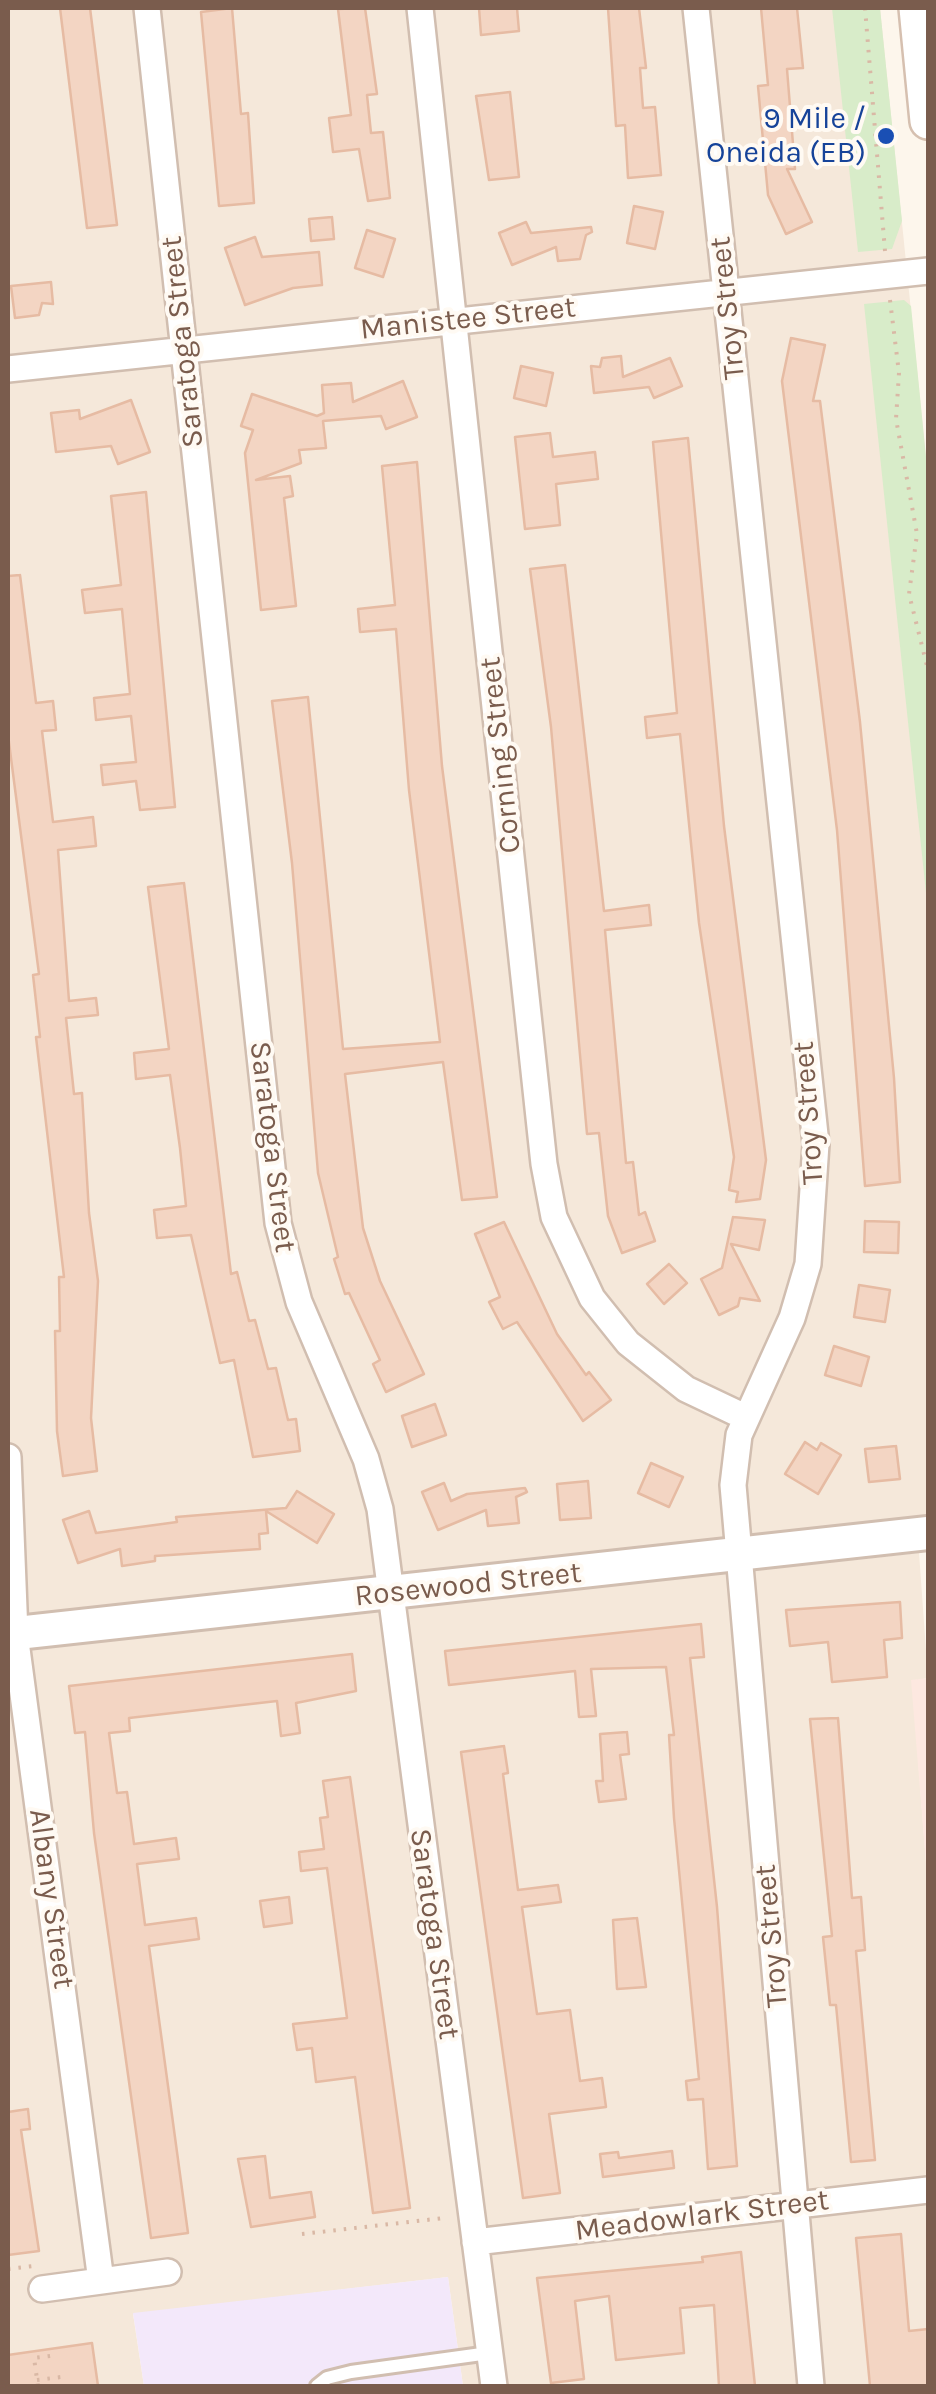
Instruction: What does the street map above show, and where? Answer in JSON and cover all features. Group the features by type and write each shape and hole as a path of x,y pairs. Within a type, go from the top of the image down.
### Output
{"main road":[{"path":"916,8 928,116"}],"street":[{"name":"Saratoga Street","path":"147,8 278,1222 298,1302 374,1481 494,2386"},
{"name":"Corning Street","path":"420,8 544,1164 554,1216 564,1246 592,1298 628,1343 686,1389 745,1417"},
{"name":"Troy Street","path":"696,8 816,1144 808,1264 792,1318 745,1417 734,1453 739,1556 811,2386"},
{"name":"Manistee Street","path":"8,369 928,271"},
{"name":"Albany Street","path":"8,1457 11,1634 101,2281"},
{"name":"Rosewood Street","path":"11,1634 928,1533"},
{"name":"Meadowlark Street","path":"475,2242 928,2190"},
{"path":"39,2277 101,2281 168,2272"}],"lane":[{"path":"316,2386 327,2378 351,2372 489,2353"}],"path":[{"path":"865,8 886,258"},
{"path":"890,292 898,373 896,419 918,534 909,594 928,670"},
{"path":"302,2234 444,2218"},
{"path":"8,2268 39,2277"},
{"path":"58,2355 34,2358 38,2383 61,2376"}],"shaded area":[{"path":"8,8 880,8 928,477 928,1515 866,1528 8,1621"},
{"path":"919,1553 928,1678 912,1681 928,1888 928,2386 463,2386 448,2277 133,2314 144,2386 8,2386 8,1649"},
{"path":"928,1678 928,1888 911,1680"},
{"path":"448,2277 463,2386 144,2386 133,2313"}],"green space":[{"path":"832,8 880,8 902,221 892,249 858,252"},
{"path":"904,300 911,306 928,477 928,912 864,304"}],"building":[{"path":"60,8 90,8 117,225 87,228"},
{"path":"232,8 241,114 248,113 254,203 219,206 201,12"},
{"path":"365,8 377,94 367,95 371,133 383,132 390,198 368,201 359,149 333,152 329,118 351,115 338,9"},
{"path":"479,8 517,8 519,31 481,35"},
{"path":"608,8 639,8 646,68 640,68 643,108 655,107 661,175 628,178 625,125 616,126"},
{"path":"761,8 797,8 803,68 787,69 795,169 787,169 812,222 786,234 768,195 758,86 768,85"},
{"path":"510,92 519,177 489,180 476,96"},
{"path":"634,206 663,212 655,249 627,243"},
{"path":"332,217 334,239 311,241 309,219"},
{"path":"526,222 531,233 591,227 592,232 586,235 580,259 558,261 556,247 512,265 499,233"},
{"path":"367,230 395,239 383,277 355,268"},
{"path":"255,237 262,257 319,252 322,285 293,288 245,305 225,248"},
{"path":"51,282 53,304 42,303 39,315 15,318 11,286"},
{"path":"791,338 825,345 813,401 820,401 860,722 894,1078 900,1182 865,1186 837,830 782,381"},
{"path":"621,356 623,377 670,358 682,386 654,398 649,387 594,393 591,366 600,367 602,358"},
{"path":"521,366 553,373 546,406 514,398"},
{"path":"403,381 417,417 386,429 381,416 323,421 326,448 299,450 301,463 256,480 290,476 293,496 284,498 296,606 261,610 245,453 253,430 241,426 252,394 317,416 324,413 322,385 351,383 353,402"},
{"path":"131,400 150,452 118,464 111,446 56,452 51,413 79,410 80,419"},
{"path":"550,433 553,457 595,452 598,479 556,484 560,525 525,529 515,437"},
{"path":"688,438 724,826 766,1160 760,1199 736,1202 738,1192 729,1190 734,1157 699,923 680,734 647,738 645,717 677,713 653,442"},
{"path":"417,462 442,766 497,1197 462,1200 443,1062 345,1074 363,1228 380,1281 424,1374 386,1392 373,1364 380,1360 349,1293 345,1294 334,1259 338,1257 318,1173 292,863 272,701 308,697 343,1049 440,1042 409,790 396,629 360,632 358,609 395,605 382,466"},
{"path":"146,492 175,807 140,810 136,781 103,785 101,765 136,762 131,716 96,720 94,698 130,694 122,609 85,613 82,590 121,585 111,496"},
{"path":"565,565 604,911 649,905 651,925 605,930 626,1163 633,1162 639,1215 645,1212 655,1241 622,1253 608,1216 599,1133 587,1134 551,727 530,569"},
{"path":"20,575 36,703 53,701 56,730 42,731 53,822 93,817 96,846 58,850 69,1001 96,998 98,1015 66,1018 74,1094 82,1093 89,1213 98,1281 91,1418 97,1471 63,1476 57,1431 55,1331 60,1331 59,1277 64,1277 36,1037 40,1037 33,975 39,974 8,735 8,576"},
{"path":"184,883 231,1274 237,1272 249,1321 255,1320 268,1369 276,1368 288,1420 296,1419 300,1451 253,1457 234,1360 220,1363 191,1235 157,1238 154,1210 186,1206 180,1148 170,1075 136,1079 134,1053 169,1049 148,887"},
{"path":"733,1217 765,1220 759,1250 731,1244 760,1301 740,1298 738,1306 719,1315 701,1279 722,1268"},
{"path":"865,1221 899,1222 898,1253 864,1252"},
{"path":"504,1222 557,1334 586,1375 589,1372 611,1400 583,1421 517,1322 503,1329 489,1302 500,1297 475,1234"},
{"path":"669,1264 687,1283 664,1304 647,1284"},
{"path":"859,1285 890,1290 885,1322 854,1317"},
{"path":"834,1346 869,1357 861,1386 825,1375"},
{"path":"435,1404 446,1435 412,1447 402,1416"},
{"path":"805,1442 817,1450 821,1443 841,1455 818,1494 785,1474"},
{"path":"896,1446 900,1479 869,1482 865,1449"},
{"path":"651,1463 683,1477 669,1507 638,1493"},
{"path":"588,1481 591,1518 560,1520 557,1484"},
{"path":"444,1483 451,1501 467,1494 525,1488 527,1492 516,1497 519,1523 488,1526 486,1510 438,1530 422,1492"},
{"path":"297,1491 334,1514 317,1543 266,1511 268,1533 259,1534 260,1549 155,1556 155,1561 122,1566 120,1549 78,1563 63,1520 89,1511 96,1533 177,1522 176,1517 286,1508"},
{"path":"900,1602 902,1638 884,1640 887,1677 832,1682 828,1642 790,1646 786,1610"},
{"path":"701,1624 704,1657 690,1658 717,1907 737,2166 708,2169 703,2099 688,2100 686,2081 699,2079 674,1818 669,1735 674,1735 666,1667 591,1669 596,1716 579,1717 575,1671 449,1685 445,1651"},
{"path":"352,1654 356,1691 296,1703 300,1733 281,1736 277,1701 129,1718 130,1731 109,1733 117,1793 127,1792 134,1844 176,1838 179,1859 137,1864 145,1925 196,1918 199,1939 149,1946 188,2233 151,2238 94,1833 85,1732 75,1733 69,1686"},
{"path":"838,1718 852,1898 861,1897 865,1950 856,1951 875,2160 851,2162 836,2005 830,2005 823,1937 832,1936 810,1719"},
{"path":"627,1732 629,1754 620,1755 626,1799 599,1802 596,1781 603,1781 600,1734"},
{"path":"504,1746 508,1773 503,1774 518,1890 558,1885 561,1902 522,1907 537,2014 570,2010 580,2081 602,2078 606,2107 549,2114 560,2193 523,2198 461,1752"},
{"path":"350,1777 410,2208 373,2213 355,2077 316,2082 312,2048 297,2050 293,2024 347,2018 327,1868 301,1871 299,1852 324,1849 320,1818 328,1817 323,1781"},
{"path":"289,1897 292,1923 264,1927 260,1901"},
{"path":"637,1918 646,1987 617,1989 613,1920"},
{"path":"28,2109 30,2129 21,2130 39,2251 8,2255 8,2112"},
{"path":"672,2151 674,2168 603,2177 600,2154 618,2152 619,2158"},
{"path":"265,2156 270,2198 311,2192 315,2217 251,2227 238,2159"},
{"path":"901,2234 909,2331 928,2329 928,2386 870,2386 856,2238"},
{"path":"741,2252 755,2386 719,2386 714,2305 680,2308 684,2353 616,2360 609,2296 575,2301 584,2379 551,2383 537,2278 703,2262 702,2257"},
{"path":"92,2343 98,2386 8,2386 8,2355"}],"place":[{"name":"9 Mile / Oneida (EB)","path":"886,136"}]}
